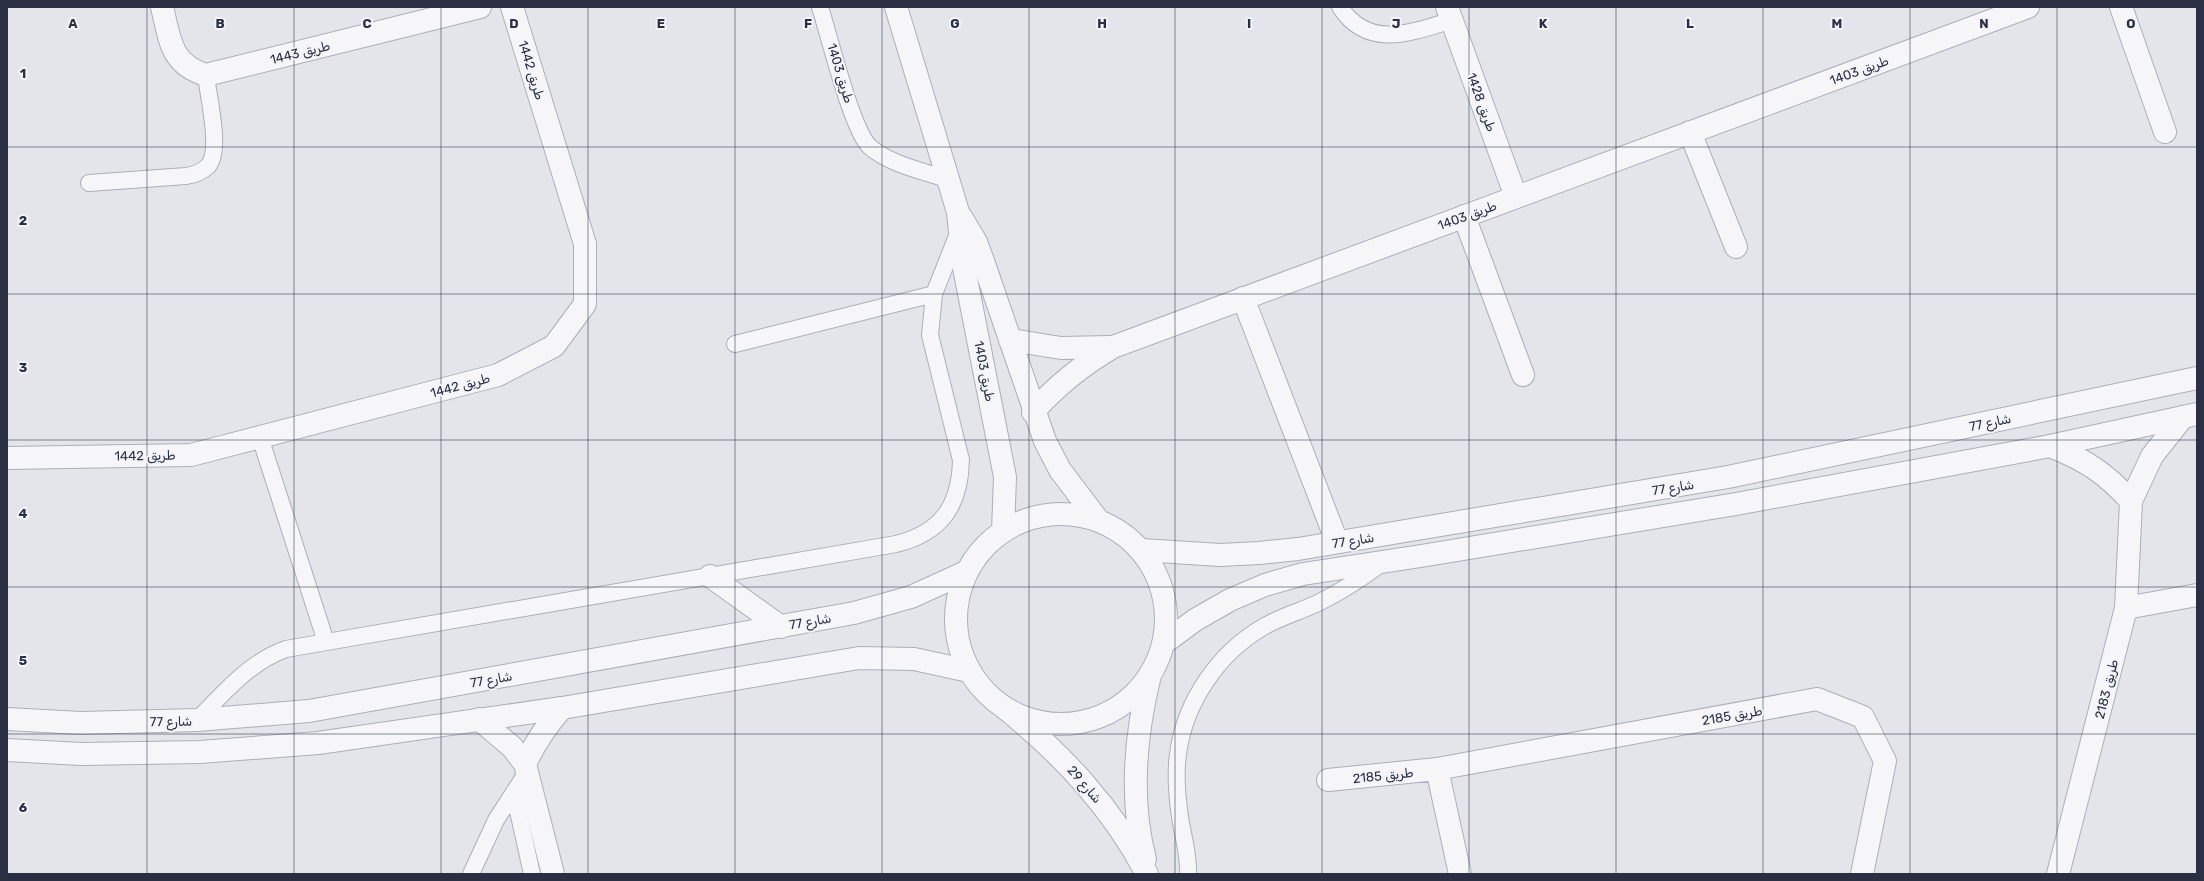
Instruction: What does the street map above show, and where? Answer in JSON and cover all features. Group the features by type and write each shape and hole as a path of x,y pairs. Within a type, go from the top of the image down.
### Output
{"street":[{"path":"162,7 171,46 177,56 185,66 206,75"},
{"name":"طريق 1443","path":"206,75 480,7"},
{"name":"طريق 1442","path":"7,458 191,455 498,375 554,346 585,304 585,244 512,7"},
{"name":"طريق 1403","path":"896,7 959,221 966,280 1003,457 1005,477 1003,531"},
{"name":"طريق 1403","path":"1033,412 1069,375 1113,347 2028,7"},
{"path":"2121,7 2165,132"},
{"name":"طريق 1428","path":"1449,13 1516,197"},
{"path":"1690,132 1736,247"},
{"path":"1464,216 1524,375"},
{"name":"طريق 1403","path":"959,221 976,242 1033,412 1045,441 1060,470 1098,520"},
{"path":"1243,298 1337,542"},
{"name":"طريق 1403","path":"1010,340 1061,348 1113,347"},
{"name":"شارع 77","path":"1142,550 1220,555 1298,549 1728,477 2197,378"},
{"name":"شارع 77","path":"1164,643 1195,620 1230,600 1265,585 1303,574 1736,504 2050,446 2190,416"},
{"name":"طريق 2183","path":"2058,874 2126,608 2131,501 2152,456 2190,416"},
{"path":"2050,446 2073,455 2095,467 2114,483 2131,501"},
{"path":"966,572 982,549 1003,531 1025,520 1049,514 1074,513 1098,520 1122,532 1142,550 1159,578 1167,610 1164,643 1150,675 1129,700 1101,717 1069,725 1036,722 1006,710"},
{"name":"شارع 77","path":"7,720 81,722 197,720 308,711 781,627 883,606 925,591 966,572"},
{"name":"شارع 29","path":"966,572 958,597 955,622 959,648 969,671 985,692 1036,733 1090,787 1134,849 1148,874"},
{"path":"710,576 781,627"},
{"path":"2126,608 2197,595"},
{"path":"7,750 81,754 200,752 318,743 562,708 859,658 914,659 969,671"},
{"name":"شارع 29","path":"1148,874 1137,815 1135,780 1138,731 1150,675"},
{"name":"طريق 2185","path":"1328,780 1437,769 1817,699 1863,717 1885,761 1862,874"},
{"path":"526,768 547,725 562,708"},
{"path":"479,719 512,747 526,768 553,874"},
{"path":"1437,769 1460,874"}],"lane":[{"name":"طريق 1403","path":"820,7 857,127 870,146 892,159 948,180"},
{"path":"1340,7 1346,16 1357,26 1371,33 1386,35 1417,31 1449,13"},
{"path":"89,183 186,176 198,174 208,166 214,154 214,142 206,75"},
{"path":"197,720 248,671 271,654 286,649 915,539 931,529 946,515 956,499 960,480 960,460 930,335 934,294 959,221"},
{"path":"735,344 934,294"},
{"path":"260,437 326,642"},
{"path":"1188,874 1186,842 1176,786 1178,754 1185,722 1198,693 1216,666 1239,644 1265,625 1342,591 1385,561"},
{"path":"471,874 496,820 514,793 526,768"},
{"path":"514,793 532,874"}]}
